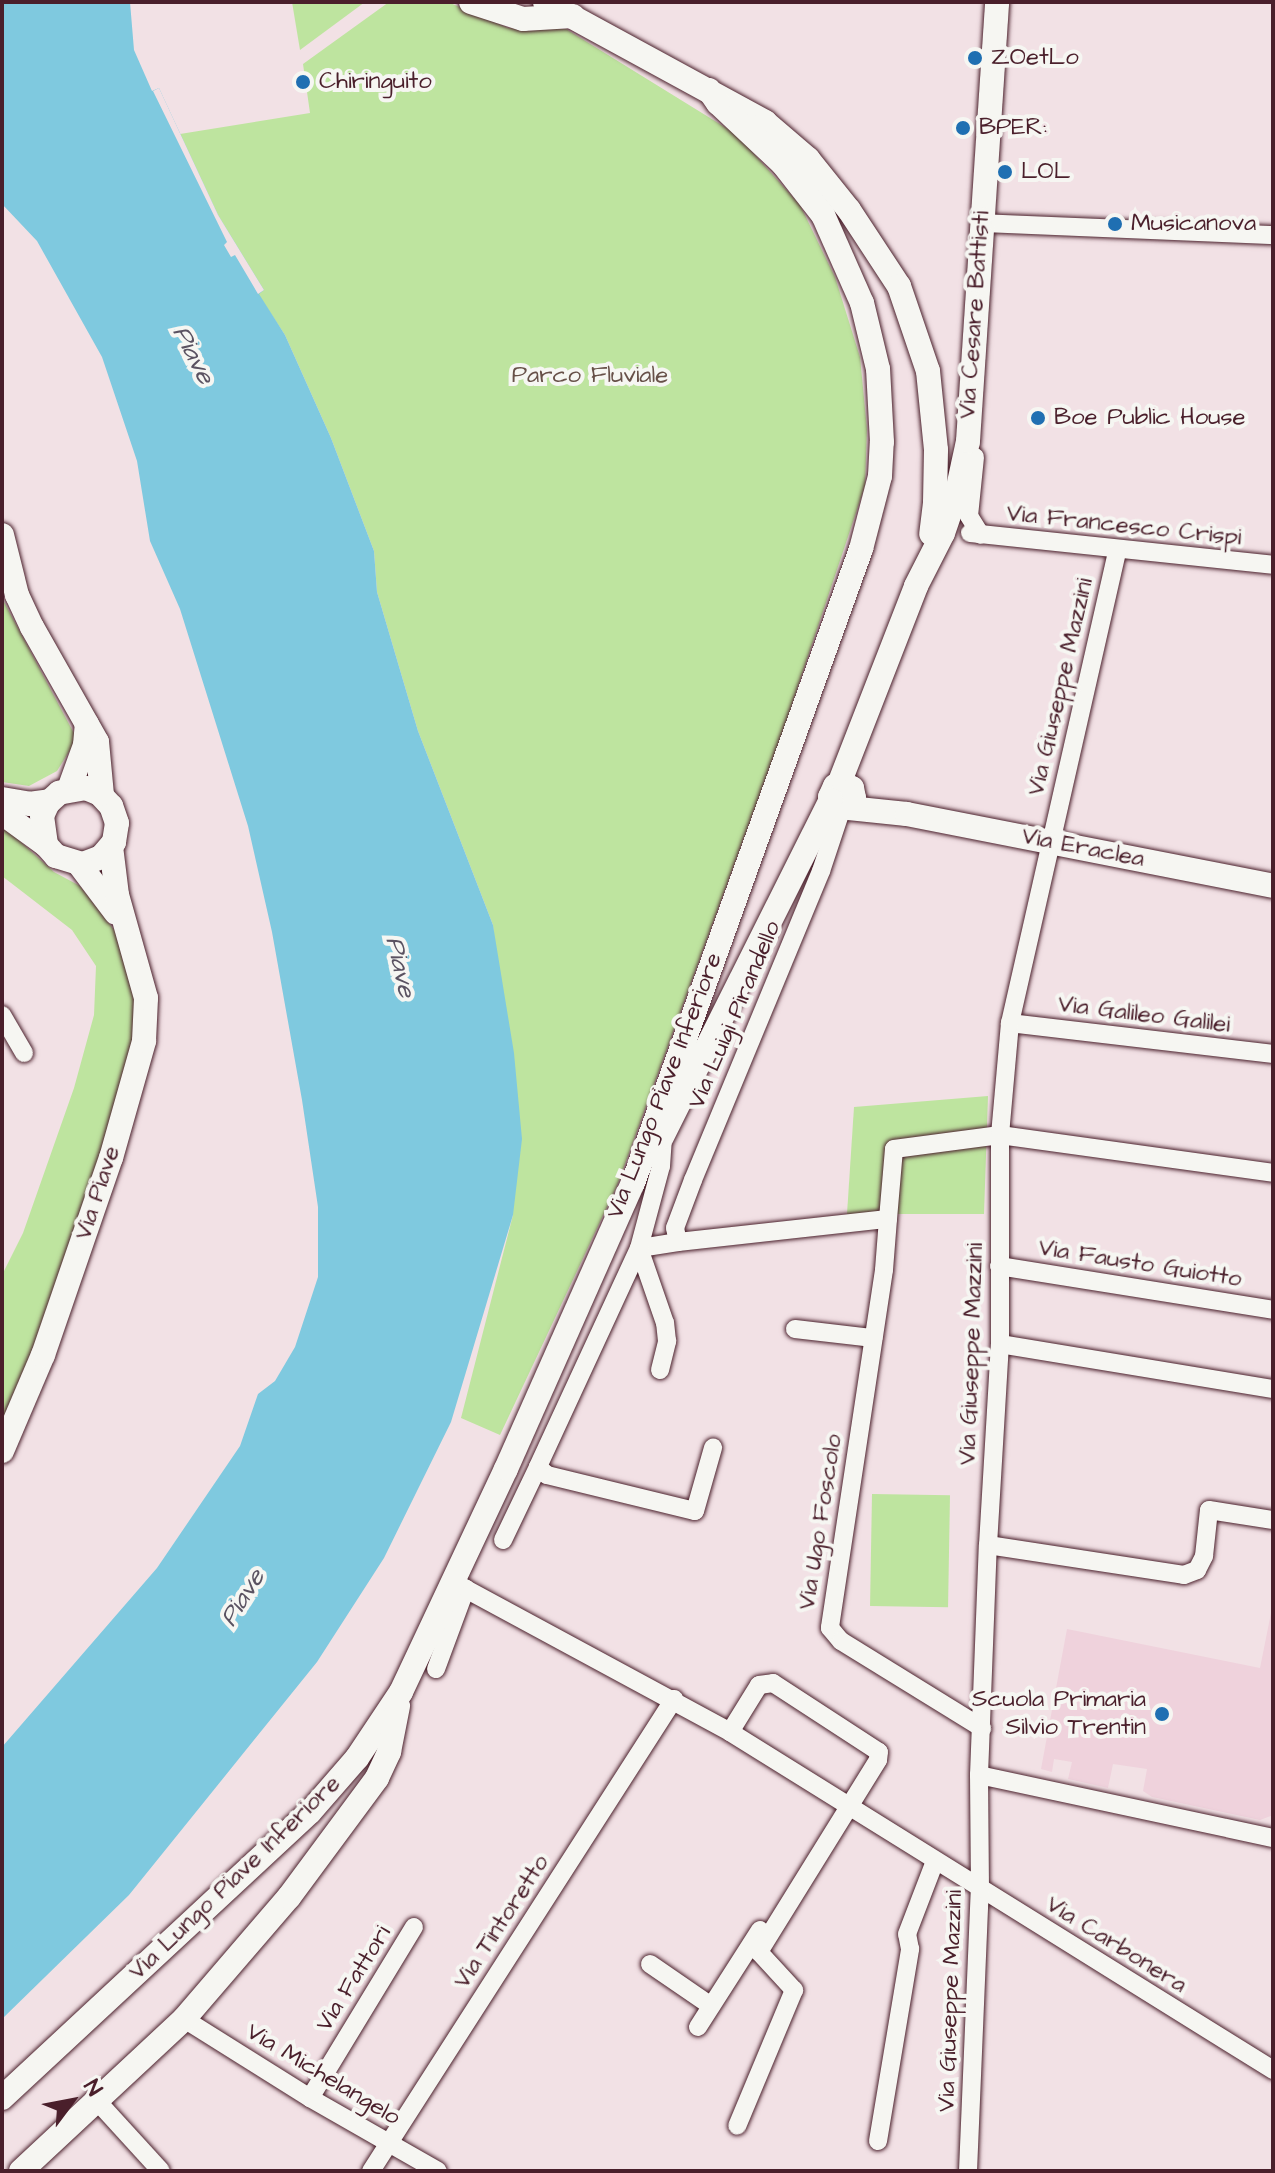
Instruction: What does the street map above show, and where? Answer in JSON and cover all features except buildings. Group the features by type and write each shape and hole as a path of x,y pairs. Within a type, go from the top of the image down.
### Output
{"main road":[{"path":"471,2 523,19 573,16"},
{"name":"Via Lungo Piave Inferiore","path":"545,2 765,122 808,159 849,210 899,286 928,371 936,450 935,503 916,586"},
{"name":"Via Cesare Battisti","path":"844,798 867,721 916,586 932,557 957,492 968,439 997,2"},
{"name":"Via Lungo Piave Inferiore","path":"2,2098 310,1812 357,1758 401,1692 459,1585 506,1469 633,1183 861,549 880,476 882,453 882,405 873,344 839,245 823,215 783,164 718,103 709,90"},
{"name":"Via Cesare Battisti","path":"935,503 968,439"},
{"path":"2,535 22,606 97,742 102,795 117,818 111,846 97,859 79,864 60,858 2,813"},
{"path":"46,845 41,821 60,795 85,745 87,722"},
{"path":"2,799 29,804 86,788 102,795"},
{"path":"633,1183 663,1134 815,829 844,798"},
{"name":"Via Eraclea","path":"844,798 892,812 1273,886"},
{"name":"Via Piave","path":"2,1451 47,1343 111,1158 144,1041 146,998 113,874 111,846"},
{"name":"Via Piave","path":"79,864 126,928"},
{"path":"27,2167 184,2019 289,1897 361,1803 389,1752 401,1692"}],"street":[{"path":"981,223 1273,235"},
{"name":"Via Cesare Battisti","path":"968,439 975,456 969,516 976,534"},
{"name":"Via Francesco Crispi","path":"976,534 1273,565"},
{"name":"Via Giuseppe Mazzini","path":"968,2171 980,1889 979,1775 1000,1344 1000,1135 1010,1023 1117,551"},
{"name":"Via Luigi Pirandello","path":"678,1242 675,1228 821,871 844,798"},
{"path":"2,1015 24,1053"},
{"name":"Via Galileo Galilei","path":"1010,1023 1273,1054"},
{"path":"503,1540 639,1248 661,1166 663,1134"},
{"path":"639,1248 888,1219 894,1149 1000,1135 1273,1173"},
{"name":"Via Ugo Foscolo","path":"888,1219 830,1628 841,1641 982,1728"},
{"path":"639,1248 665,1323 667,1341 660,1370"},
{"name":"Via Fausto Guiotto","path":"999,1266 1273,1310"},
{"path":"795,1329 873,1338"},
{"path":"1000,1344 1273,1389"},
{"path":"538,1467 547,1475 695,1511 713,1448"},
{"path":"988,1545 1184,1575 1197,1570 1204,1556 1209,1510 1273,1520"},
{"path":"436,1669 459,1585"},
{"name":"Via Carbonera","path":"459,1585 730,1732 1273,2070"},
{"path":"698,2027 844,1804 878,1760 879,1752 773,1683 759,1685 730,1732"},
{"name":"Via Tintoretto","path":"371,2171 674,1699"},
{"path":"979,1775 1273,1838"},
{"path":"737,2126 794,1990 759,1952 844,1804"},
{"path":"878,2141 910,1949 907,1934 935,1861"},
{"name":"Via Fattori","path":"310,2098 414,1927"},
{"path":"650,1964 711,2006"},
{"name":"Via Michelangelo","path":"184,2019 310,2098 438,2171"},
{"path":"98,2102 161,2171"}],"shaded area":[{"name":"Scuola Primaria Silvio Trentin","path":"1273,1603 1273,1815 1260,1820 1152,1797 1143,1791 1147,1769 1113,1764 1108,1788 1068,1779 1072,1762 1054,1759 1052,1772 1041,1769 1067,1629 1260,1668"}],"green space":[{"path":"292,2 365,2 300,50"},
{"name":"Parco Fluviale","path":"389,2 448,2 508,28 566,29 736,134 800,205 835,277 860,357 867,429 865,486 784,728 617,1186 500,1435 461,1418 513,1215 493,925 418,731 377,592 374,551 331,438 285,335 258,294 263,290 218,215 180,134 310,113 303,64"},
{"path":"2,598 77,739 57,771 29,786 2,782"},
{"path":"2,825 54,872 80,886 115,931 139,1016 84,1217 2,1430 2,1275 23,1233 74,1088 94,1015 96,966 72,930 2,876"},
{"path":"988,1096 984,1214 847,1214 854,1107"},
{"path":"872,1494 950,1495 948,1607 870,1606"}],"water":[{"name":"Piave","path":"2,2 130,2 134,50 152,91 159,88 218,215 264,290 259,294 285,335 331,438 374,551 377,592 418,731 493,925 514,1053 522,1139 513,1215 451,1422 384,1558 317,1662 129,1895 2,2019 2,1747 157,1568 240,1446 258,1394 275,1381 295,1347 318,1277 318,1207 272,932 248,826 180,609 150,541 137,461 102,357 37,241 2,204"}],"pier":[{"path":"159,88 218,215 264,290 258,294 235,255 231,257 224,245 227,242 153,91"}],"place":[{"name":"ZOetLo","path":"975,58"},
{"name":"Chiringuito","path":"303,82"},
{"name":"BPER:","path":"963,128"},
{"name":"LOL","path":"1005,172"},
{"name":"Musicanova","path":"1115,224"},
{"name":"Boe Public House","path":"1038,418"},
{"name":"Scuola Primaria Silvio Trentin","path":"1162,1714"}]}
